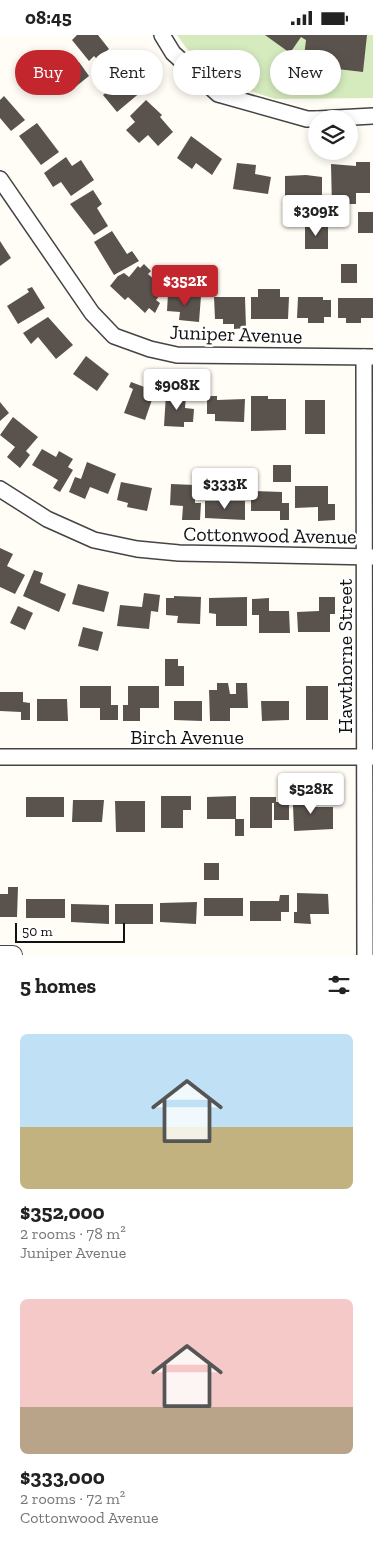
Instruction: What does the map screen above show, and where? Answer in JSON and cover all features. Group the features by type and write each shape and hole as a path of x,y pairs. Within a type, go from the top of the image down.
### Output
{"street":[{"path":"162,35 173,53 218,94 308,119"},
{"path":"358,116 373,115"},
{"name":"Juniper Avenue","path":"0,179 92,313 114,336 150,349 177,355 368,357"},
{"name":"Hawthorne Street","path":"365,955 369,757 368,357"},
{"name":"Cottonwood Avenue","path":"0,489 47,519 94,539 137,549 179,553 369,557"},
{"name":"Birch Avenue","path":"0,757 369,757"},
{"path":"0,955 13,955"}],"green space":[{"path":"177,35 373,35 373,98 275,99 260,94 260,50 187,49"}],"building":[{"path":"77,35 98,35 109,49 91,50 91,59 89,61 72,40"},
{"path":"265,35 367,35 363,72 341,69 341,50 305,50 306,40 301,37 292,50 286,50"},
{"path":"81,65 89,76 81,82"},
{"path":"103,95 137,95 117,112"},
{"path":"4,96 25,120 11,131 0,118 0,100"},
{"path":"146,100 162,115 160,117 173,132 158,146 148,135 139,143 126,130 135,122 130,116"},
{"path":"37,123 59,152 41,165 19,136"},
{"path":"191,136 222,159 212,175 196,163 192,169 177,158"},
{"path":"66,157 72,166 81,160 94,180 71,196 61,182 53,187 44,173"},
{"path":"356,162 370,162 370,193 356,193 356,204 348,204 348,207 332,207 331,164 356,166"},
{"path":"237,163 256,165 255,174 271,177 268,194 233,189"},
{"path":"306,175 322,177 322,196 309,197 309,205 298,205 298,197 285,197 285,176"},
{"path":"93,190 102,204 97,208 108,226 94,235 70,204"},
{"path":"358,212 373,212 373,233 358,233"},
{"path":"305,225 328,225 328,249 305,249"},
{"path":"112,231 127,254 132,251 139,261 114,275 94,242"},
{"path":"0,241 11,258 0,266"},
{"path":"144,264 151,271 148,274 165,289 156,300 160,303 155,313 149,308 145,313 128,297 125,300 110,286 118,276 124,273 129,277 138,266 140,268"},
{"path":"341,264 357,264 357,283 341,283"},
{"path":"32,287 45,308 18,324 7,306 29,292 27,289"},
{"path":"258,289 280,289 280,297 289,297 288,319 251,319 251,297 258,297"},
{"path":"168,294 201,296 199,322 179,320 180,312 167,311"},
{"path":"214,297 245,297 246,328 234,329 234,324 223,324 223,319 215,319"},
{"path":"298,297 323,297 323,300 331,300 331,317 324,317 324,323 308,323 308,318 297,318"},
{"path":"338,298 373,298 373,318 361,318 361,323 346,323 346,318 338,318"},
{"path":"48,317 73,345 56,359 38,337 31,344 23,333"},
{"path":"86,356 109,374 97,391 73,374"},
{"path":"131,382 155,391 145,420 124,413 133,389 129,387"},
{"path":"166,394 186,396 185,408 194,409 193,422 184,422 184,427 164,426"},
{"path":"207,396 217,396 217,400 245,399 244,422 215,421 215,414 207,414"},
{"path":"251,396 268,396 268,399 286,399 286,430 251,431"},
{"path":"305,400 325,400 325,434 305,434"},
{"path":"0,402 9,413 0,421"},
{"path":"13,417 38,437 26,451 30,455 20,468 7,457 15,447 0,435"},
{"path":"42,449 56,457 59,451 73,459 68,467 73,470 60,492 53,488 58,480 32,465"},
{"path":"87,462 116,474 108,494 90,487 85,499 69,492 75,477 81,479"},
{"path":"273,465 291,465 291,482 273,482"},
{"path":"121,482 152,488 147,511 127,507 128,503 117,500"},
{"path":"171,484 195,485 195,503 201,503 200,520 182,520 183,506 170,505"},
{"path":"295,486 328,486 328,504 335,504 335,520 318,521 318,507 295,508"},
{"path":"251,491 282,492 282,503 289,503 289,520 280,520 280,511 251,511"},
{"path":"205,501 245,501 245,520 205,518"},
{"path":"0,548 13,554 7,566 25,575 15,594 0,587"},
{"path":"34,570 43,573 40,583 66,594 59,612 23,596"},
{"path":"78,584 109,592 104,612 72,604"},
{"path":"144,593 160,595 158,612 151,611 149,629 117,626 120,605 142,607"},
{"path":"174,596 201,597 200,624 177,623 178,616 166,615 166,598 174,598"},
{"path":"247,597 247,626 216,626 216,614 209,613 209,598"},
{"path":"319,597 335,597 335,614 330,614 330,632 298,632 297,612 319,611"},
{"path":"269,598 269,611 289,611 290,633 259,633 259,615 252,615 252,599"},
{"path":"18,606 33,613 25,630 10,623"},
{"path":"83,627 103,632 98,651 78,646"},
{"path":"165,659 178,659 178,666 184,666 184,686 165,686"},
{"path":"217,683 228,683 230,694 236,694 236,683 247,683 248,708 230,708 230,721 210,721 209,690 217,690"},
{"path":"80,686 111,686 111,705 118,705 118,720 100,720 100,708 80,708"},
{"path":"128,686 159,686 159,708 140,708 140,721 123,721 123,705 128,705"},
{"path":"306,686 328,686 328,720 306,720"},
{"path":"0,692 23,692 23,702 30,703 30,720 21,720 21,712 0,711"},
{"path":"37,699 67,699 68,721 37,721"},
{"path":"174,701 202,701 202,721 174,720"},
{"path":"261,701 289,701 289,720 262,721"},
{"path":"297,794 314,794 314,807 333,807 333,829 294,831 293,805 297,805"},
{"path":"161,796 191,796 191,810 183,810 183,828 161,828"},
{"path":"236,796 236,819 244,819 244,836 235,836 235,819 207,819 207,797"},
{"path":"26,797 64,797 64,817 26,817"},
{"path":"250,797 276,797 276,802 289,802 289,820 274,820 274,803 272,803 272,828 250,828"},
{"path":"73,800 104,800 102,822 72,822"},
{"path":"115,801 145,801 145,832 116,832"},
{"path":"204,863 219,863 219,880 204,880"},
{"path":"8,887 18,887 17,917 0,917 0,894 8,894"},
{"path":"297,893 328,894 329,914 310,914 311,924 294,923 294,912 297,912"},
{"path":"280,895 289,895 289,912 281,912 281,921 250,921 250,901 279,901"},
{"path":"204,898 243,898 243,916 204,916"},
{"path":"26,899 65,899 65,918 26,918"},
{"path":"197,902 196,924 160,922 160,903"},
{"path":"71,904 109,905 109,924 71,922"},
{"path":"115,904 153,904 153,924 115,924"}]}
